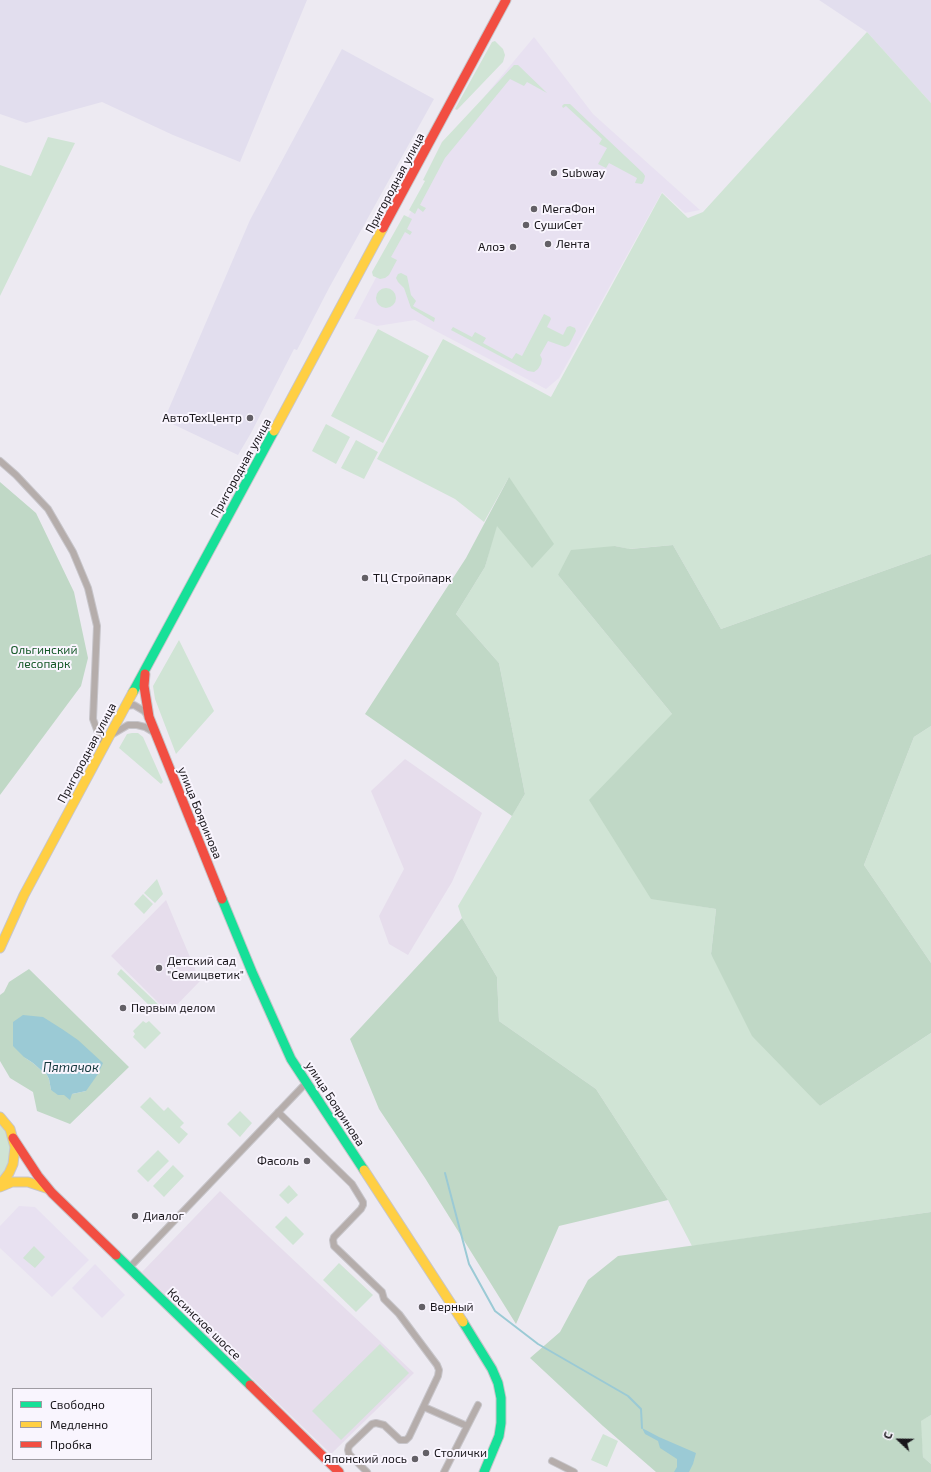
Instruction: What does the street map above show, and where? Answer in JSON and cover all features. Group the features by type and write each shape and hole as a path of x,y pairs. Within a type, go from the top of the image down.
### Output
{"street":[{"name":"Пригородная улица","path":"0,948 24,895 506,0"},
{"path":"0,462 16,475 48,509 73,552 88,588 97,626 93,718 97,730 105,745"},
{"name":"улица Бояринова","path":"145,669 144,686 149,717 155,734 252,972 291,1059 472,1335 492,1369 498,1383 501,1398 501,1423 499,1436 484,1472"},
{"path":"126,706 134,705 149,717"},
{"path":"111,735 128,725 137,724 145,727 155,734"},
{"path":"129,1268 307,1082"},
{"path":"278,1112 352,1184 363,1202 361,1209 334,1237 334,1246 382,1292 385,1300 399,1314 437,1365 439,1370 438,1376 411,1435 406,1440 400,1440 384,1425 376,1423 372,1424 349,1446 349,1454 367,1472"},
{"name":"Косинское шоссе","path":"0,1117 10,1129 13,1138 38,1176 52,1192 339,1472"},
{"path":"0,1186 10,1173 13,1164 15,1147 13,1138"},
{"name":"Косинское шоссе","path":"0,1186 12,1182 28,1182 40,1185 52,1192"},
{"path":"444,1472 478,1405"},
{"path":"424,1407 467,1426"},
{"path":"552,1461 574,1472"}],"shaded area":[{"path":"0,0 307,0 240,162 173,135 102,102 26,123 0,114"},
{"path":"819,0 931,0 931,103 867,32"},
{"path":"534,37 593,114 700,210 685,213 662,192 559,378 546,389 415,320 377,326 359,319 354,319 450,138"},
{"path":"342,49 434,99 329,288 297,350 294,349 251,433 238,455 164,420 250,220"},
{"path":"405,759 482,813 452,882 408,955 389,944 379,916 404,869 371,791"},
{"name":"Детский сад \"Семицветик\"","path":"166,900 200,981 169,1013 111,956"},
{"path":"220,1191 414,1373 331,1454 142,1272"},
{"path":"19,1206 35,1207 89,1260 52,1297 0,1248 0,1226"},
{"path":"95,1264 125,1295 102,1318 72,1288"}],"green space":[{"path":"867,32 931,103 931,554 721,629 673,545 629,549 615,546 558,575 672,714 651,898 716,909 711,954 820,1106 931,1033 931,1212 692,1246 668,1200 596,1089 499,1021 497,977 462,918 458,906 525,794 499,663 456,614 485,567 509,477 484,522 455,499 377,459 443,339 551,397 662,193 688,218 703,212"},
{"path":"495,41 503,49 505,55 503,62 457,110 455,109 492,42"},
{"path":"514,65 518,65 547,93 527,82 524,86 510,79 445,158 420,205 426,208 423,212 418,208 415,214 409,210 425,181 423,180 442,142"},
{"path":"564,104 570,104 643,173 645,176 642,184 635,183 637,178 609,163 606,168 598,164 607,148 599,144 602,139 566,106 563,108 562,106"},
{"path":"48,137 75,143 0,296 0,165 31,176"},
{"path":"404,215 412,219 407,229 412,232 410,235 405,232 391,257 397,260 389,275 380,279 373,276 372,272"},
{"path":"401,273 407,276 411,295 416,301 413,306 435,318 434,322 411,308 404,288 396,278 398,274"},
{"path":"386,288 393,291 396,298 393,305 386,308 379,305 376,298 379,291"},
{"path":"544,314 551,319 547,327 563,335 567,327 570,326 575,328 576,331 569,345 565,347 548,341 540,355 542,359 541,364 534,372 528,371 451,330 453,327 472,337 475,332 486,338 483,343 512,359 516,353 522,356"},
{"path":"378,329 429,356 383,443 331,416"},
{"path":"326,424 350,437 336,464 312,451"},
{"path":"356,440 378,452 364,479 341,468"},
{"path":"509,477 554,544 532,568 497,526 485,567 456,614 499,663 525,794 512,816 365,714 466,558"},
{"name":"Ольгинский лесопарк","path":"0,482 36,513 74,592 88,658 81,686 0,795"},
{"path":"673,545 721,629 931,554 931,726 914,737 864,865 931,963 931,1033 820,1106 752,1036 711,954 716,909 651,899 589,800 672,714 558,575 571,550 615,546 630,549"},
{"path":"179,640 214,711 176,754 155,699 153,686"},
{"path":"931,726 931,963 864,865 914,737"},
{"path":"138,733 143,737 163,782 161,784 119,748 127,734"},
{"path":"157,879 163,894 155,903 144,893"},
{"path":"143,894 153,904 144,914 134,904"},
{"path":"462,918 497,977 499,1021 596,1089 668,1200 559,1226 516,1324 425,1178 379,1109 350,1039"},
{"path":"29,969 129,1067 70,1124 37,1111 33,1092 10,1078 0,1061 0,995 4,992 9,982","holes":["24,1057 86,1091 72,1094 51,1090 46,1073"]},
{"path":"121,969 163,1009 158,1014 117,974"},
{"path":"143,1021 146,1023 149,1021 161,1033 145,1049 133,1037 135,1034 133,1031"},
{"path":"150,1097 164,1111 168,1107 184,1123 180,1127 188,1134 179,1144 140,1107"},
{"path":"240,1111 252,1123 240,1137 227,1124"},
{"path":"0,1124 6,1132 10,1147 9,1163 0,1178"},
{"path":"158,1150 169,1161 148,1182 137,1171"},
{"path":"173,1165 184,1176 164,1197 153,1186"},
{"path":"289,1185 298,1195 288,1204 279,1195"},
{"path":"931,1212 931,1415 921,1421 923,1457 931,1464 931,1472 656,1472 603,1426 530,1358 560,1332 588,1280 618,1256"},
{"path":"286,1216 304,1234 293,1245 275,1227"},
{"path":"34,1246 45,1257 35,1268 23,1258"},
{"path":"339,1263 373,1295 356,1312 323,1280"},
{"path":"380,1344 409,1373 341,1440 312,1411"},
{"path":"931,1415 931,1464 923,1457 920,1421"},
{"path":"603,1434 618,1441 607,1467 591,1460"}],"water":[{"name":"Пятачок","path":"23,1015 43,1017 78,1040 103,1063 98,1074 86,1091 72,1094 70,1100 64,1095 58,1095 51,1090 46,1073 24,1057 13,1046 13,1022"},
{"path":"642,1428 696,1453 689,1472 674,1472 677,1467 677,1459 660,1448 658,1441 645,1434"}],"waterway":[{"path":"445,1173 469,1264 495,1311 538,1344 628,1396 641,1409 642,1428"}],"traffic: fast":[{"path":"133,692 274,431"},
{"path":"222,899 252,972 291,1059 364,1170"},
{"path":"116,1255 250,1385"},
{"path":"463,1322 492,1369 498,1383 501,1398 501,1423 499,1436 484,1472"}],"traffic: slow":[{"path":"274,431 383,228"},
{"path":"0,948 24,895 133,692"},
{"path":"0,1117 10,1129 15,1147 13,1164 9,1173 0,1185"},
{"path":"364,1170 463,1322"},
{"path":"0,1187 12,1182 28,1182 46,1188"}],"traffic: jam":[{"path":"383,228 506,0"},
{"path":"145,674 144,686 149,717 222,899"},
{"path":"13,1138 38,1176 52,1193 116,1255"},
{"path":"250,1385 339,1472"}],"place":[{"name":"Subway","path":"554,173"},
{"name":"МегаФон","path":"534,209"},
{"name":"СушиСет","path":"526,225"},
{"name":"Лента","path":"548,244"},
{"name":"Алоэ","path":"513,247"},
{"name":"АвтоТехЦентр","path":"250,418"},
{"name":"ТЦ Стройпарк","path":"365,578"},
{"name":"Детский сад \"Семицветик\"","path":"159,968"},
{"name":"Первым делом","path":"123,1008"},
{"name":"Фасоль","path":"307,1161"},
{"name":"Диалог","path":"135,1216"},
{"name":"Верный","path":"422,1307"},
{"name":"Столички","path":"426,1453"},
{"name":"Японский лось","path":"415,1459"}]}
